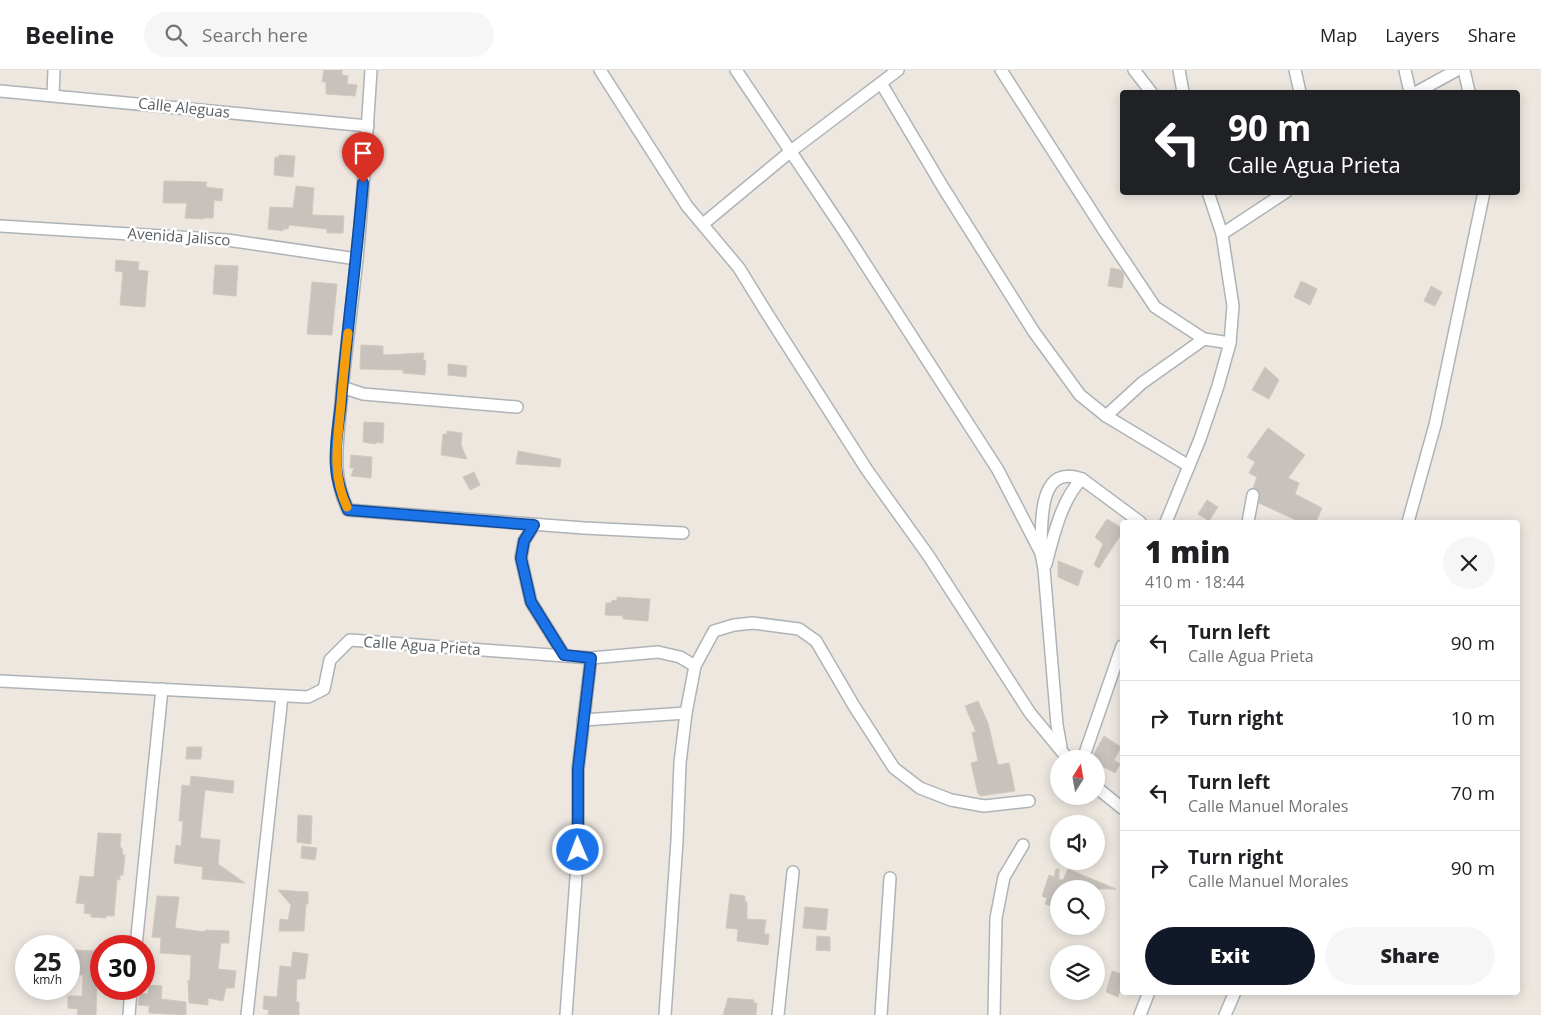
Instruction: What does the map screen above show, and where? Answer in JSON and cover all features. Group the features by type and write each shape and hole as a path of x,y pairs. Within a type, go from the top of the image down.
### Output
{"street":[{"path":"53,95 54,70"},
{"path":"371,70 357,258 342,387 336,466 340,494 348,510 534,525 683,533"},
{"path":"600,70 688,206 739,268 868,470 928,554 1030,712 1061,750"},
{"path":"736,70 886,294 998,470 1041,553"},
{"path":"703,224 791,151 898,70"},
{"path":"1001,70 1105,232 1156,307 1204,339 1230,343"},
{"path":"1134,70 1149,90"},
{"path":"1178,70 1183,90"},
{"path":"1295,70 1300,90"},
{"path":"1404,70 1409,90"},
{"path":"1421,90 1457,70"},
{"path":"1464,70 1469,90"},
{"path":"881,83 944,190 1034,332 1080,395 1106,416 1189,466"},
{"name":"Calle Aleguas","path":"0,91 368,126"},
{"path":"1167,520 1218,386 1230,343 1233,306 1222,234 1209,195"},
{"path":"1222,234 1281,195"},
{"path":"1409,520 1435,425 1483,195"},
{"name":"Avenida Jalisco","path":"0,226 227,240 357,258"},
{"path":"1106,416 1142,383 1204,339"},
{"path":"342,387 362,394 517,407"},
{"path":"1063,750 1057,725 1044,569 1041,553 1043,504 1046,492 1057,479 1071,475 1082,479 1137,520"},
{"path":"1044,569 1054,532 1074,486 1082,479"},
{"path":"1248,520 1252,495"},
{"path":"534,525 524,541 521,558 531,602 564,655"},
{"path":"665,1015 677,841 680,763 686,713 695,666 714,631 734,625 753,623 799,630 816,642 894,768 920,788 952,800 984,806 1030,801"},
{"name":"Calle Agua Prieta","path":"0,681 308,697 324,688 330,660 350,640 591,658 658,652 680,657 695,666"},
{"path":"1086,750 1120,652"},
{"path":"566,1015 578,850 577,792 583,720 591,658"},
{"path":"137,935 162,689"},
{"path":"247,1015 282,696"},
{"path":"583,720 686,713"},
{"path":"1105,794 1120,806"},
{"path":"994,1015 996,918 1004,877 1023,845"},
{"path":"778,1015 793,872"},
{"path":"881,1015 890,878"},
{"path":"1140,1015 1148,995"},
{"path":"1224,1015 1234,995"},
{"path":"129,1015 130,1000"}],"building":[{"path":"324,70 342,70 342,75 348,76 347,84 357,85 355,96 326,94 326,82 322,82"},
{"path":"279,155 295,156 293,177 274,175 275,157 279,157"},
{"path":"164,181 207,182 206,187 223,189 222,201 214,200 213,218 185,218 187,203 163,203"},
{"path":"296,186 314,188 312,215 344,216 343,233 327,233 327,229 289,225 288,229 283,229 283,231 268,229 270,207 293,208"},
{"path":"116,260 139,262 138,270 148,271 145,307 120,305 123,272 115,271"},
{"path":"215,265 238,266 236,296 213,294"},
{"path":"1111,268 1121,270 1124,274 1122,288 1108,286"},
{"path":"1301,281 1317,289 1310,305 1294,297"},
{"path":"312,282 337,284 332,335 307,334"},
{"path":"1431,286 1442,292 1435,306 1424,301"},
{"path":"361,345 383,346 383,355 424,353 423,360 426,361 425,375 403,373 403,370 360,369"},
{"path":"448,364 467,366 466,377 448,375"},
{"path":"1265,367 1279,380 1269,399 1252,390"},
{"path":"364,422 384,423 383,443 363,442"},
{"path":"1268,428 1305,455 1288,478 1299,483 1295,494 1322,508 1317,520 1296,520 1259,503 1260,492 1253,488 1257,477 1249,473 1255,462 1247,457"},
{"path":"447,431 462,433 461,445 467,459 441,455 443,434 447,434"},
{"path":"518,451 561,459 560,467 516,464"},
{"path":"351,455 372,457 371,478 351,476 354,468 350,468"},
{"path":"474,472 480,485 470,490 463,477"},
{"path":"1207,500 1218,507 1210,520 1198,514"},
{"path":"1107,519 1120,527 1120,536 1099,568 1094,565 1103,544 1095,537"},
{"path":"1058,561 1083,571 1078,586 1058,577"},
{"path":"617,597 650,599 648,621 605,615 606,603 611,603 612,600 617,601"},
{"path":"978,701 988,723 998,765 1009,763 1015,791 980,796 978,794 971,763 978,761 972,732 976,732 965,706"},
{"path":"1104,736 1120,746 1114,760 1120,764 1115,773 1105,768 1105,750 1096,750"},
{"path":"187,747 202,747 201,759 186,759"},
{"path":"191,776 234,781 233,793 205,790 200,838 220,840 218,864 245,883 202,879 203,867 174,863 176,845 181,846 183,821 179,821 182,785 190,786"},
{"path":"298,815 312,816 311,844 297,842"},
{"path":"98,833 121,834 120,847 122,848 123,855 125,855 123,875 120,875 120,880 117,879 114,916 106,916 106,918 91,917 91,914 84,913 85,904 76,903 80,876 94,876"},
{"path":"302,846 317,848 315,860 301,858"},
{"path":"1056,870 1059,870 1059,879 1063,880 1050,880 1050,906 1045,904 1047,898 1042,896 1049,875 1054,877"},
{"path":"1068,870 1094,880 1063,880"},
{"path":"1105,884 1116,889 1105,889"},
{"path":"278,890 308,892 304,931 279,931 280,919 288,920 291,905"},
{"path":"730,894 745,896 747,919 766,920 764,934 769,934 768,945 737,941 738,929 726,928"},
{"path":"157,896 179,897 175,928 205,932 205,930 229,931 229,943 221,943 218,969 236,971 234,988 226,988 223,1001 208,998 208,1005 189,1003 188,980 190,981 191,955 160,953 161,938 152,935"},
{"path":"805,907 828,909 826,930 803,928"},
{"path":"817,936 830,937 830,951 816,950"},
{"path":"80,950 90,951 90,1000 96,1000 96,1015 77,1015 78,1009 68,1008 68,1000 80,1000 80,996 82,996 83,975 80,975"},
{"path":"293,952 308,954 305,979 297,979 296,1002 299,1002 299,1015 268,1015 269,1010 263,1009 264,996 277,997 280,966 291,967"},
{"path":"1112,971 1120,973 1118,997 1106,992"},
{"path":"155,985 162,986 161,999 186,1002 186,1015 149,1013 149,1006 138,1005 139,1000 155,1000"},
{"path":"728,998 754,1000 754,1003 757,1003 756,1015 723,1015"}],"slow traffic":[{"path":"347,507 340,494 336,466 348,333"}],"route":[{"path":"363,183 357,258 336,451 340,494 348,510 534,525 524,541 521,558 531,602 564,655 591,658 578,769 578,850"}]}
